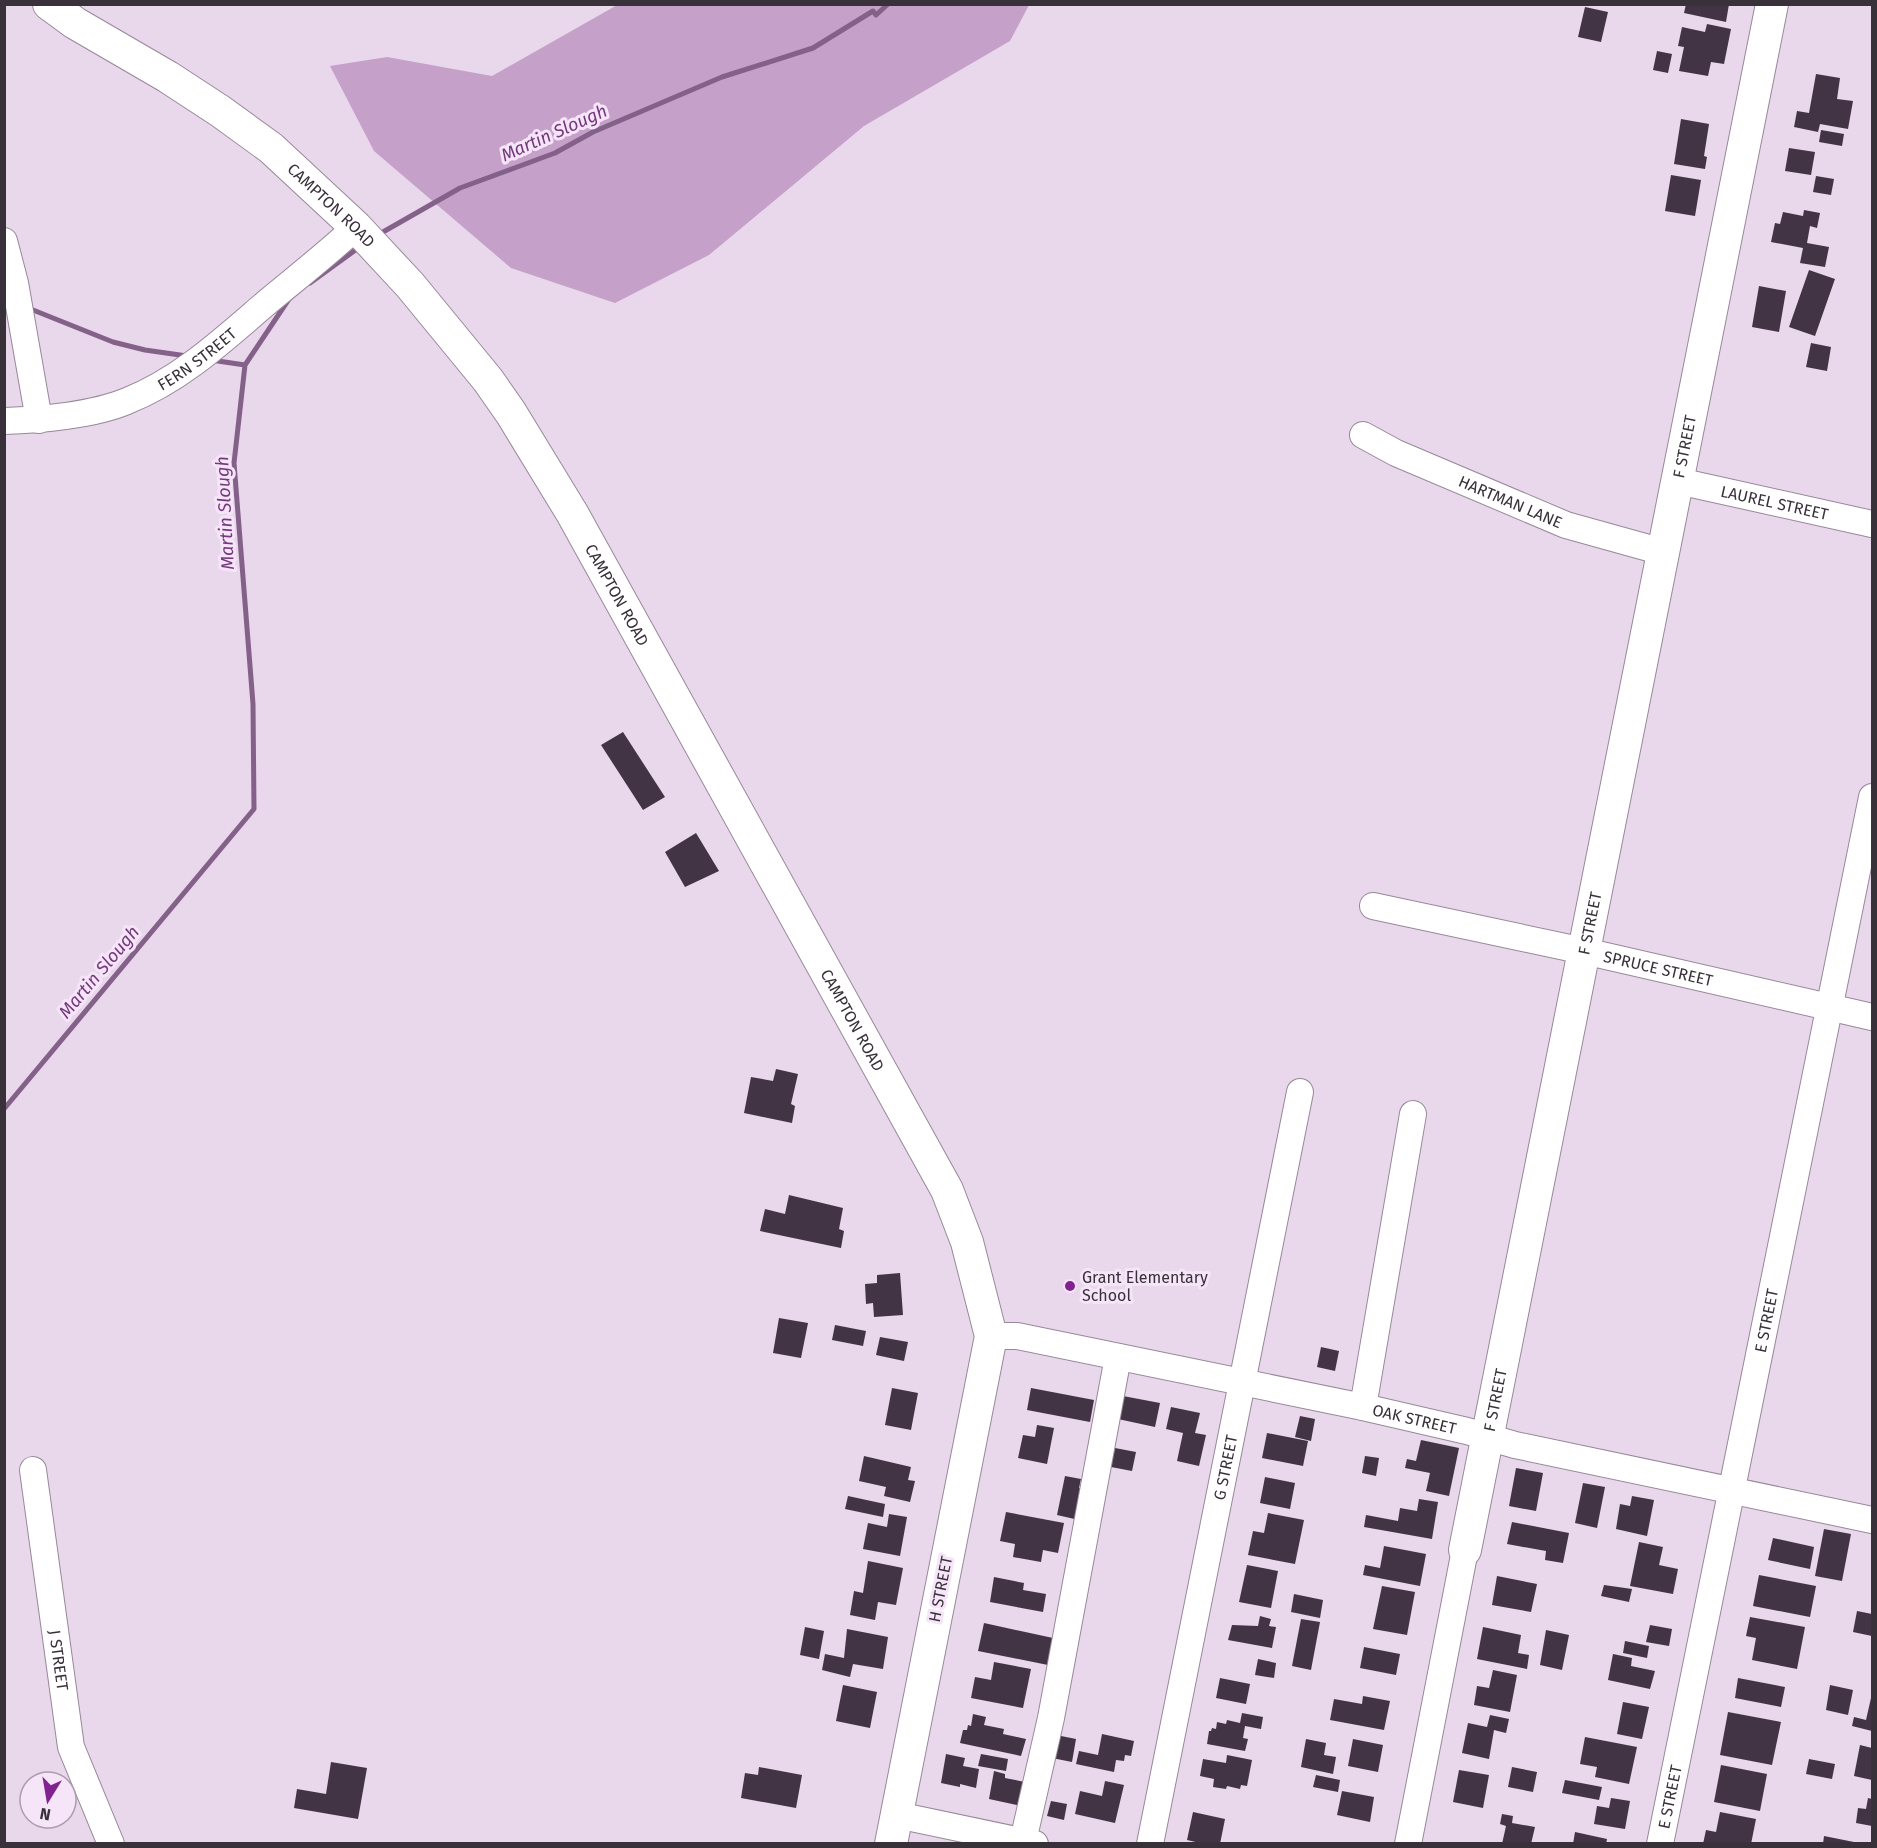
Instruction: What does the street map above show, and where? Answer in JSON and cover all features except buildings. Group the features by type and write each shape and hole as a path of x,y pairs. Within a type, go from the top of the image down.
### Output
{"main road":[{"name":"CAMPTON ROAD","path":"50,4 75,23 168,76 271,148 356,227 410,285 488,380 511,413 572,513 947,1190 968,1242 991,1336"},
{"name":"F STREET","path":"1465,1550 1772,4"},
{"name":"H STREET","path":"894,1829 991,1336"}],"street":[{"name":"FERN STREET","path":"4,421 39,420 124,402 159,387 219,345 356,227"},
{"path":"4,241 15,283 39,420"},
{"name":"HARTMAN LANE","path":"1363,435 1396,453 1566,525 1663,552"},
{"name":"LAUREL STREET","path":"1678,481 1872,524"},
{"name":"E STREET","path":"1660,1844 1872,797"},
{"name":"SPRUCE STREET","path":"1373,906 1584,951 1872,1017"},
{"name":"G STREET","path":"1150,1844 1300,1092"},
{"path":"1364,1407 1413,1114"},
{"name":"OAK STREET","path":"991,1336 1017,1336 1364,1407 1515,1445 1872,1520"},
{"path":"894,1829 1029,1842 1118,1357"},
{"name":"J STREET","path":"33,1470 71,1747 111,1844"},
{"name":"F STREET","path":"1408,1844 1465,1550"}],"shaded area":[{"path":"619,4 1029,5 1010,41 864,126 709,255 615,303 511,268 374,151 330,66 387,57 492,76"}],"waterway":[{"name":"Martin Slough","path":"376,236 460,188 555,153 593,132 722,77 813,48 873,11 876,15 888,4"},
{"name":"Martin Slough","path":"310,283 361,246"},
{"name":"Martin Slough","path":"4,1109 254,809 253,704 234,463 245,365 289,299"},
{"path":"28,308 113,342 145,350 187,356"},
{"path":"211,360 245,365"}],"place":[{"name":"Grant Elementary School","path":"1070,1286"}]}
